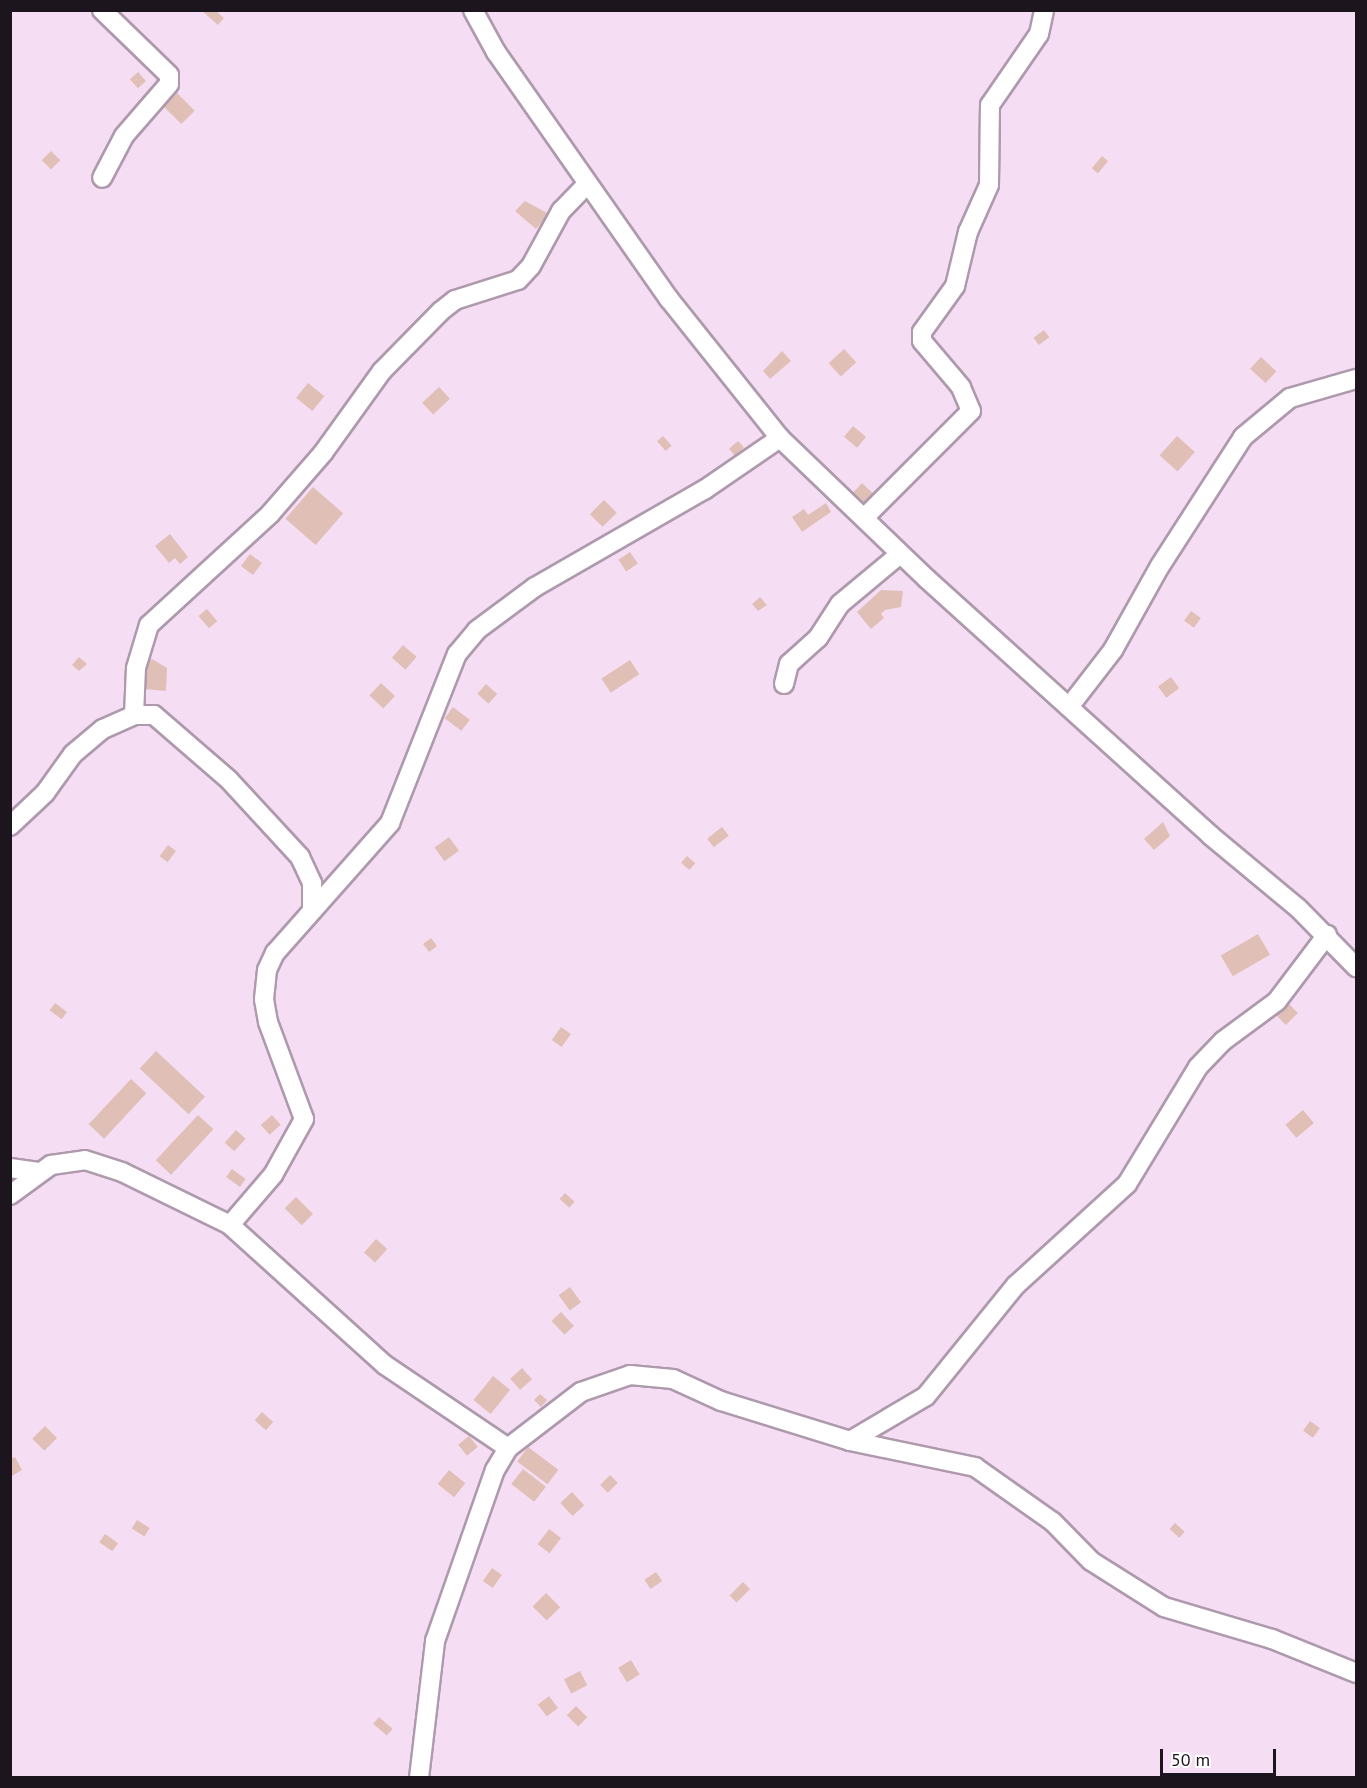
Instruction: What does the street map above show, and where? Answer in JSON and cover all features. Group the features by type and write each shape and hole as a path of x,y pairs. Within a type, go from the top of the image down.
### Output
{"street":[{"path":"102,10 169,75 169,84 124,136 102,178"},
{"path":"473,10 587,184 669,299 780,438 900,554 1068,707 1327,935 1356,967"},
{"path":"864,518 971,411 961,387 922,341 922,332 955,286 968,232 989,184 990,105 1039,34 1044,10"},
{"path":"134,715 136,668 150,625 297,485 382,371 441,311 455,300 494,290 525,273 561,211 587,184"},
{"path":"1068,707 1113,650 1243,437 1290,398 1356,380"},
{"path":"230,1225 273,1175 304,1119 299,1096 280,1063 264,999 275,953 390,823 445,678 477,630 536,587 704,490 780,438"},
{"path":"784,684 789,664 818,638 840,604 900,554"},
{"path":"10,826 45,793 73,754 117,720 134,715 154,715 173,728 286,841 309,870 312,909"},
{"path":"850,1441 926,1396 1016,1285 1127,1184 1198,1067 1223,1041 1277,1001 1327,935"},
{"path":"12,1193 37,1172 65,1160 85,1160 122,1172 230,1225 386,1365 508,1448"},
{"path":"10,1168 37,1172"},
{"path":"10,1173 12,1193"},
{"path":"419,1778 435,1641 495,1470 508,1448 581,1392 630,1374 673,1379 721,1401 850,1441 975,1467 1053,1522 1091,1561 1164,1607 1272,1640 1356,1673"}],"building":[{"path":"201,10 215,10 224,18 218,25"},
{"path":"138,72 146,81 138,88 130,79"},
{"path":"177,93 195,111 181,124 164,106"},
{"path":"51,151 60,160 51,169 42,160"},
{"path":"1102,156 1108,161 1098,173 1092,168"},
{"path":"525,201 549,214 536,229 515,211"},
{"path":"1044,330 1049,337 1039,345 1033,338"},
{"path":"844,349 856,362 841,376 829,363"},
{"path":"782,351 791,361 770,379 763,371"},
{"path":"1261,357 1276,371 1265,383 1250,369"},
{"path":"308,383 324,396 312,411 296,398"},
{"path":"439,387 450,399 433,414 422,403"},
{"path":"853,426 866,437 857,448 844,437"},
{"path":"663,436 672,446 666,451 657,441"},
{"path":"1177,436 1195,452 1177,471 1160,455"},
{"path":"738,441 744,448 735,456 729,449"},
{"path":"862,483 876,496 867,505 853,493"},
{"path":"313,487 343,513 316,545 285,519"},
{"path":"604,500 617,513 603,527 590,514"},
{"path":"826,503 831,512 802,532 792,517 804,509 808,515"},
{"path":"170,534 188,557 180,564 175,558 169,563 155,546"},
{"path":"630,552 638,564 626,571 618,560"},
{"path":"250,554 262,563 253,575 241,566"},
{"path":"881,590 903,591 901,607 885,610 881,614 884,618 871,629 857,612"},
{"path":"760,597 767,605 758,611 752,604"},
{"path":"207,609 217,621 209,628 199,616"},
{"path":"1191,611 1201,618 1194,628 1184,621"},
{"path":"403,645 417,657 405,670 392,658"},
{"path":"79,657 87,664 79,671 72,665"},
{"path":"152,659 167,668 166,691 144,689 146,663"},
{"path":"630,660 639,674 611,693 601,679"},
{"path":"1171,677 1179,688 1166,698 1158,686"},
{"path":"381,683 395,696 383,708 369,695"},
{"path":"486,684 497,694 488,704 477,694"},
{"path":"453,707 470,720 461,731 445,718"},
{"path":"1163,822 1170,836 1154,850 1144,839"},
{"path":"722,827 729,836 714,847 707,839"},
{"path":"449,837 459,851 444,861 434,848"},
{"path":"168,845 176,851 168,862 160,856"},
{"path":"687,856 695,863 689,870 681,863"},
{"path":"1258,934 1270,955 1233,976 1221,956"},
{"path":"431,938 437,946 429,952 423,944"},
{"path":"55,1003 67,1012 62,1019 50,1010"},
{"path":"1288,1003 1298,1013 1286,1025 1276,1015"},
{"path":"561,1027 571,1034 562,1047 552,1040"},
{"path":"156,1051 205,1097 189,1114 140,1069"},
{"path":"131,1079 146,1093 104,1139 89,1124"},
{"path":"1303,1110 1314,1123 1296,1138 1285,1125"},
{"path":"198,1115 213,1129 171,1175 156,1160"},
{"path":"272,1115 281,1125 270,1135 261,1125"},
{"path":"236,1130 246,1139 234,1151 225,1143"},
{"path":"232,1169 246,1179 240,1187 226,1177"},
{"path":"565,1193 575,1202 569,1208 560,1199"},
{"path":"296,1197 313,1214 302,1225 285,1208"},
{"path":"376,1239 387,1249 375,1262 364,1252"},
{"path":"570,1287 581,1302 570,1311 559,1295"},
{"path":"561,1312 574,1326 564,1335 551,1321"},
{"path":"522,1368 532,1379 520,1390 510,1379"},
{"path":"493,1376 510,1390 491,1414 473,1400"},
{"path":"540,1394 547,1400 541,1407 534,1400"},
{"path":"262,1412 273,1422 266,1430 255,1420"},
{"path":"1310,1421 1320,1428 1313,1438 1303,1431"},
{"path":"45,1426 57,1438 44,1451 32,1439"},
{"path":"469,1436 478,1447 467,1456 458,1445"},
{"path":"528,1447 558,1470 548,1484 517,1461"},
{"path":"15,1457 22,1470 10,1477 10,1459"},
{"path":"523,1469 546,1487 534,1502 511,1484"},
{"path":"449,1470 465,1483 454,1497 438,1484"},
{"path":"610,1475 618,1483 608,1493 600,1485"},
{"path":"572,1492 584,1505 573,1516 560,1503"},
{"path":"137,1520 150,1528 144,1536 132,1528"},
{"path":"1175,1523 1185,1532 1179,1538 1170,1529"},
{"path":"549,1529 561,1538 550,1553 538,1544"},
{"path":"105,1534 118,1543 112,1551 99,1542"},
{"path":"492,1568 502,1575 493,1588 483,1581"},
{"path":"656,1572 662,1581 651,1589 644,1580"},
{"path":"743,1582 750,1589 737,1603 730,1595"},
{"path":"546,1593 560,1607 547,1621 533,1606"},
{"path":"631,1660 640,1675 627,1682 618,1668"},
{"path":"580,1671 587,1685 571,1693 564,1679"},
{"path":"549,1696 558,1708 547,1716 538,1704"},
{"path":"576,1706 587,1717 578,1727 567,1715"},
{"path":"379,1717 393,1729 387,1736 373,1724"}]}
